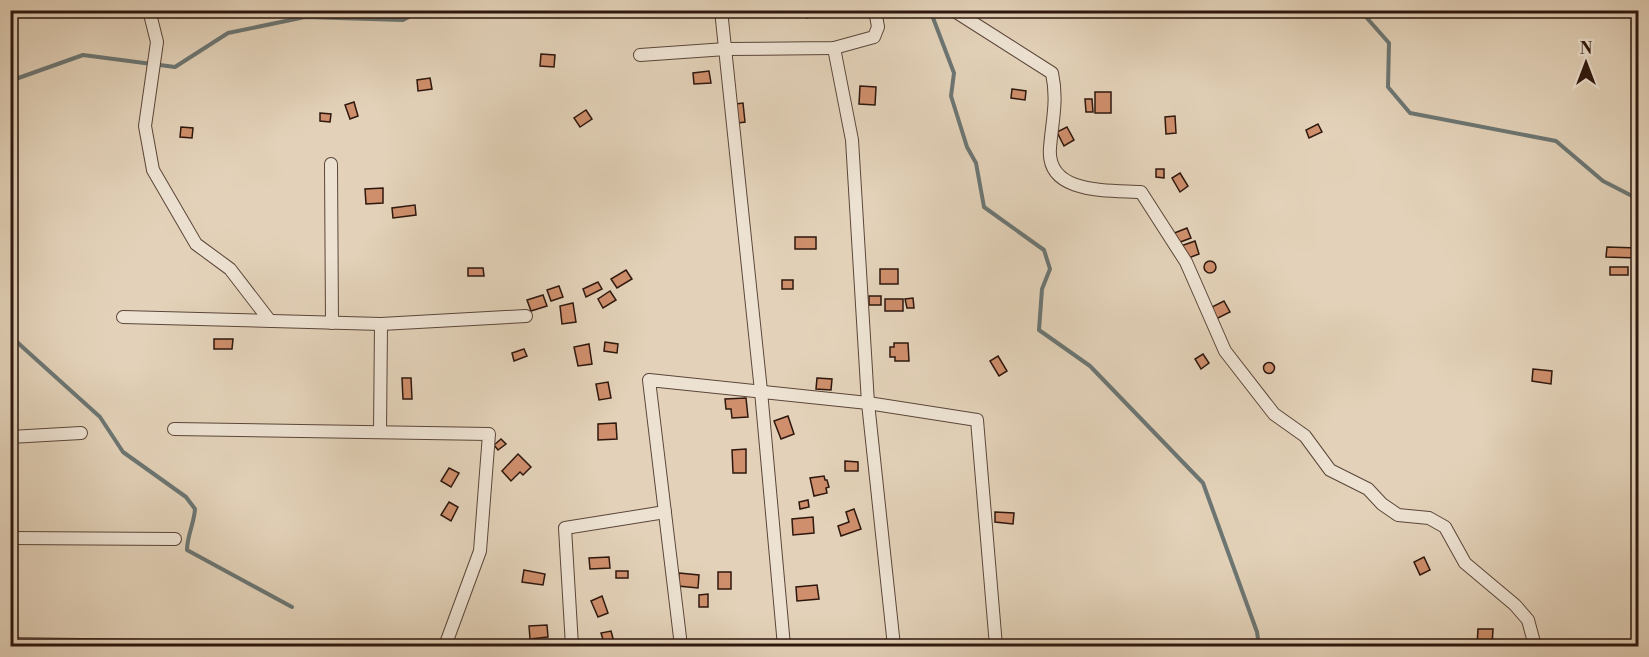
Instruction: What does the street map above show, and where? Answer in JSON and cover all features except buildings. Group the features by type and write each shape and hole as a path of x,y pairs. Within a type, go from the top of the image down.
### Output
{"street":[{"path":"149,10 157,42 145,126 153,170 196,244 230,269 270,321"},
{"path":"721,10 784,646"},
{"path":"640,55 726,49 834,48 874,37 878,27 875,10"},
{"path":"953,10 1053,74 1056,93 1049,151 1053,168 1064,182 1090,189 1141,192 1186,262 1225,351 1274,414 1305,436 1330,470 1368,489 1382,504 1398,515 1429,518 1445,527 1465,563 1515,605 1528,620 1535,646"},
{"path":"834,48 852,140 868,403 894,646"},
{"path":"332,164 332,322"},
{"path":"123,316 381,324 526,316"},
{"path":"380,432 381,324"},
{"path":"681,646 649,380 868,403 977,420 996,646"},
{"path":"174,429 489,434 480,551 444,646"},
{"path":"10,437 81,433"},
{"path":"572,646 565,528 665,512"},
{"path":"10,538 175,539"},
{"path":"10,644 152,646"}],"waterway":[{"path":"10,81 83,55 175,67 228,33 305,17 403,20 422,10"},
{"path":"930,10 954,73 951,96 967,147 976,163 984,207 1044,250 1050,269 1042,289 1039,330 1090,366 1203,483 1257,632 1259,646"},
{"path":"1354,10 1366,17 1389,43 1388,87 1410,113 1556,141 1603,181 1638,199"},
{"path":"10,333 18,343 100,417 123,452 186,497 195,509 187,550 292,607"}]}
